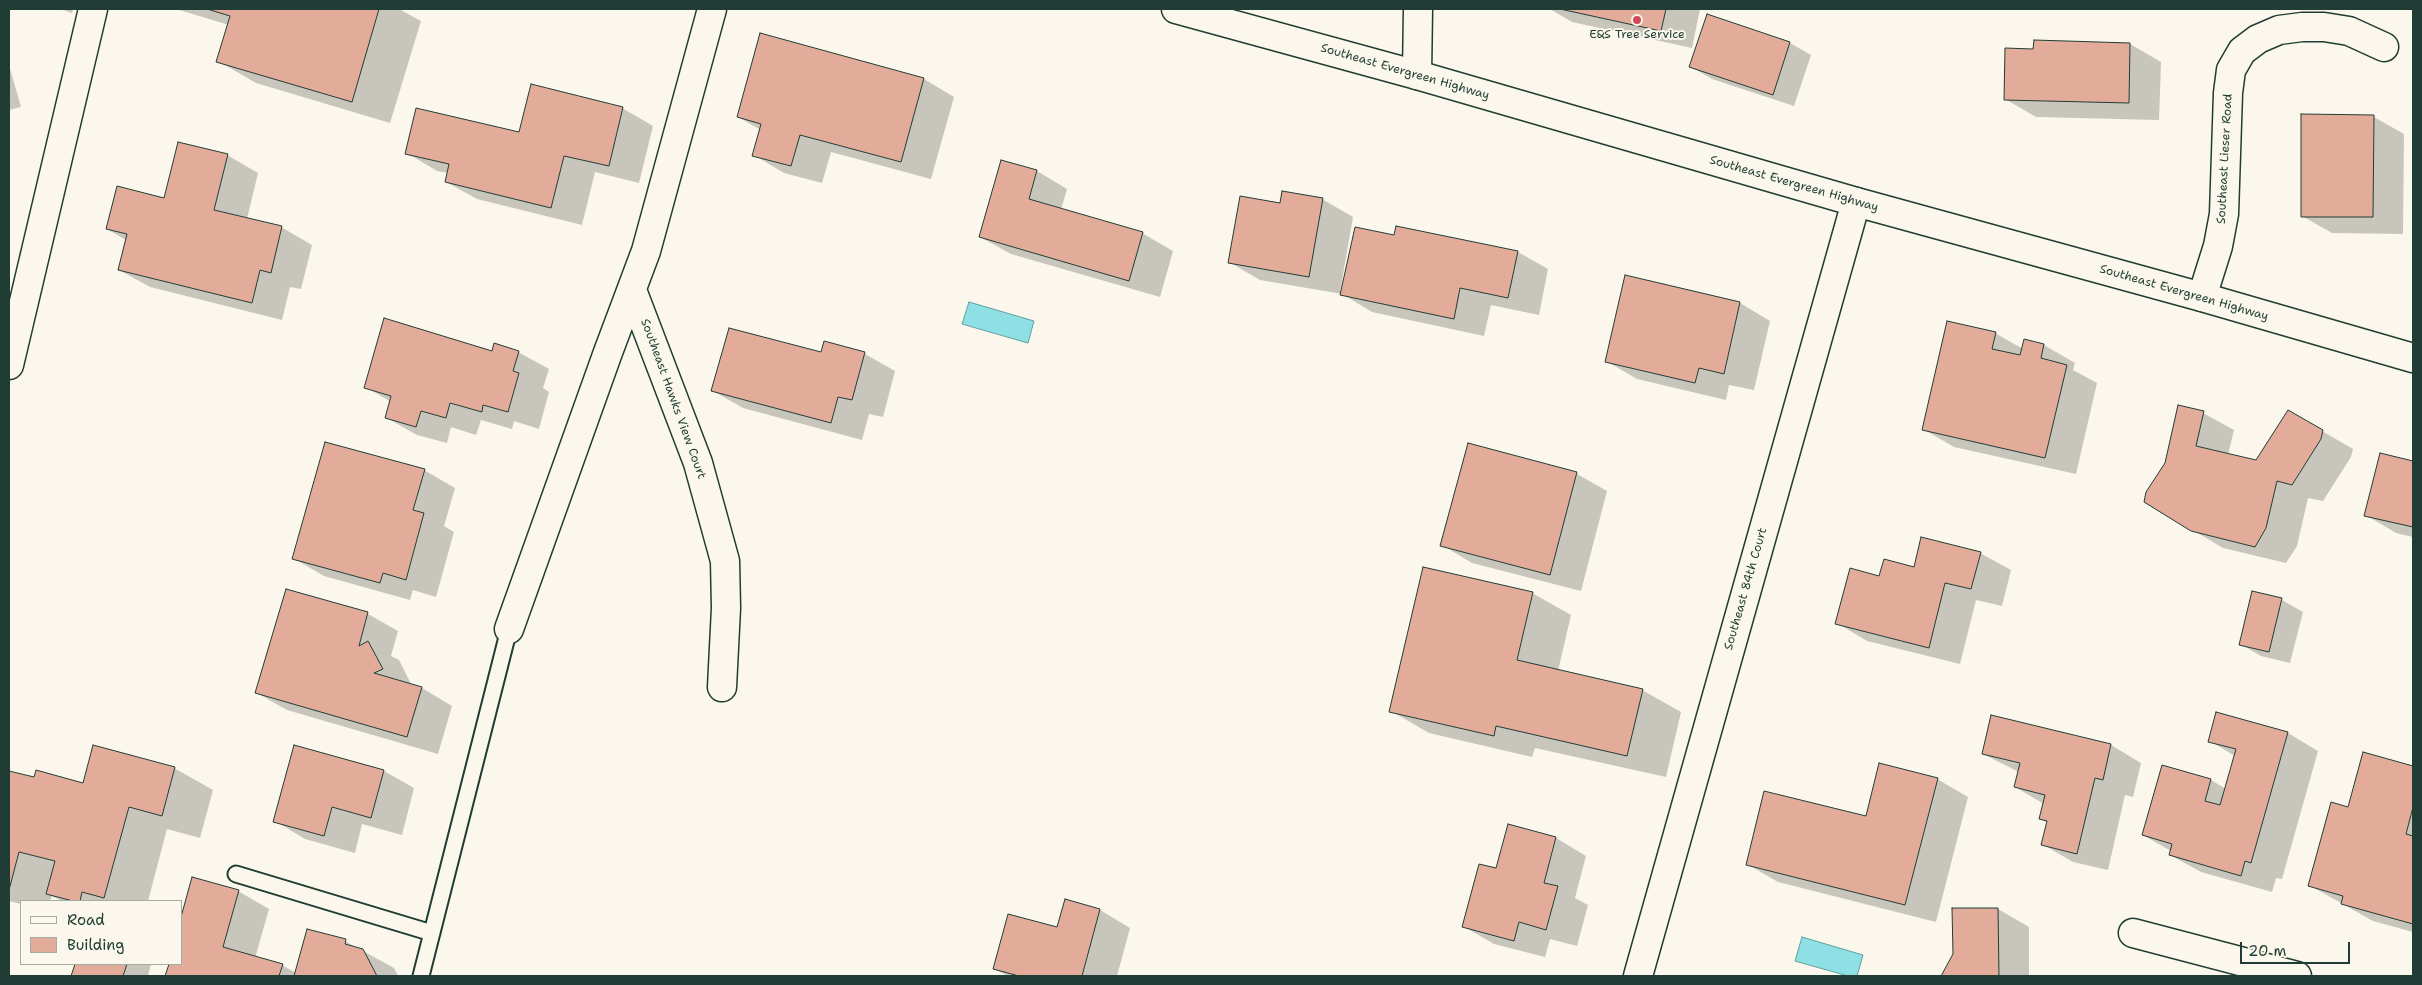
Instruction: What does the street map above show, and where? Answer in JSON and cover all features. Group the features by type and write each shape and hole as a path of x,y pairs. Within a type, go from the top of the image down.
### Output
{"street":[{"path":"9,365 93,9"},
{"name":"Southeast Hawks View Court","path":"509,630 646,251 712,9"},
{"name":"Southeast Evergreen Highway","path":"1176,9 1416,75 1856,202 2202,297 2413,358"},
{"path":"1416,75 1418,9"},
{"name":"Southeast Lieser Road","path":"2202,297 2220,238 2224,214 2228,93 2231,70 2242,51 2258,39 2279,30 2302,26 2349,31 2384,47"},
{"name":"Southeast 84th Court","path":"1638,976 1856,202"},
{"name":"Southeast Hawks View Court","path":"632,290 698,463 725,561 726,608 722,687"},
{"path":"2133,933 2297,976"}],"lane":[{"path":"421,976 509,630"},
{"path":"236,874 432,933"}],"water":[{"path":"969,302 1034,321 1028,343 962,324"},
{"path":"1802,937 1863,955 1857,976 1848,976 1795,961"}],"building":[{"path":"207,9 379,9 352,102 216,62 230,16"},
{"name":"E&S Tree Service","path":"1560,9 1666,9 1661,31"},
{"path":"1707,14 1790,42 1773,95 1689,67"},
{"path":"760,33 924,78 901,162 800,135 791,166 752,156 761,124 737,117"},
{"path":"2034,40 2130,43 2129,103 2004,100 2005,48 2033,49"},
{"path":"531,84 623,107 609,166 564,156 551,208 445,182 449,164 405,154 416,108 519,132"},
{"path":"2301,114 2374,115 2373,217 2301,217"},
{"path":"178,142 228,154 214,210 282,226 271,273 260,270 252,303 118,270 127,234 106,229 117,186 164,198"},
{"path":"1001,160 1037,170 1029,199 1143,232 1129,281 979,237"},
{"path":"1282,191 1323,198 1309,277 1228,263 1240,196 1280,203"},
{"path":"1396,226 1518,251 1508,298 1460,288 1454,319 1340,295 1355,227 1394,235"},
{"path":"1625,275 1740,302 1724,374 1699,368 1695,383 1605,362"},
{"path":"384,318 492,351 494,343 519,351 513,371 519,373 508,412 483,405 482,412 450,403 446,418 421,411 416,427 385,418 391,396 364,388"},
{"path":"1947,321 1996,332 1992,349 2020,355 2024,339 2044,344 2041,358 2067,365 2045,458 1922,430"},
{"path":"729,328 821,352 824,341 865,352 852,400 838,397 831,423 711,391"},
{"path":"2178,405 2204,411 2196,446 2256,460 2288,410 2323,430 2321,439 2292,485 2277,481 2266,528 2255,547 2191,531 2144,502 2146,492 2165,463"},
{"path":"325,442 425,469 413,510 424,513 406,580 383,573 380,583 292,559"},
{"path":"1468,443 1577,472 1550,575 1440,546"},
{"path":"2380,453 2413,461 2413,527 2364,516"},
{"path":"1921,537 1981,552 1971,589 1945,583 1929,648 1835,624 1850,568 1879,576 1884,559 1914,567"},
{"path":"1423,567 1533,592 1517,660 1643,689 1627,756 1496,726 1494,736 1389,712"},
{"path":"286,589 368,612 359,646 368,641 383,669 374,673 422,687 407,737 255,693"},
{"path":"2252,591 2282,598 2269,652 2239,645"},
{"path":"2216,712 2288,732 2251,863 2245,861 2241,876 2169,855 2172,844 2142,835 2162,765 2211,779 2205,801 2220,805 2236,749 2208,742"},
{"path":"1991,715 2111,744 2103,780 2095,778 2077,854 2041,845 2047,821 2039,819 2045,795 2014,787 2020,763 1982,754"},
{"path":"93,745 175,767 162,816 129,807 104,898 82,892 80,900 69,900 46,894 55,861 19,852 9,890 9,771 34,777 36,770 83,783"},
{"path":"294,745 384,770 371,818 332,807 324,836 273,822"},
{"path":"2363,752 2413,766 2413,807 2406,834 2413,836 2413,924 2341,904 2343,896 2308,886 2331,802 2348,807"},
{"path":"1879,763 1938,778 1905,905 1746,865 1764,791 1866,816"},
{"path":"1508,824 1556,837 1544,883 1558,886 1546,930 1519,922 1514,941 1462,927 1479,864 1496,868"},
{"path":"192,877 239,890 223,947 283,964 279,976 165,976 169,965 182,965 182,913"},
{"path":"1065,899 1100,909 1082,976 1019,976 993,969 1008,914 1057,927"},
{"path":"1952,908 1998,908 1999,976 1941,976 1953,954"},
{"path":"307,929 346,939 345,944 363,949 377,976 294,976"},
{"path":"75,965 127,965 123,976 71,976"}],"place":[{"name":"E&S Tree Service","path":"1637,20"}]}
